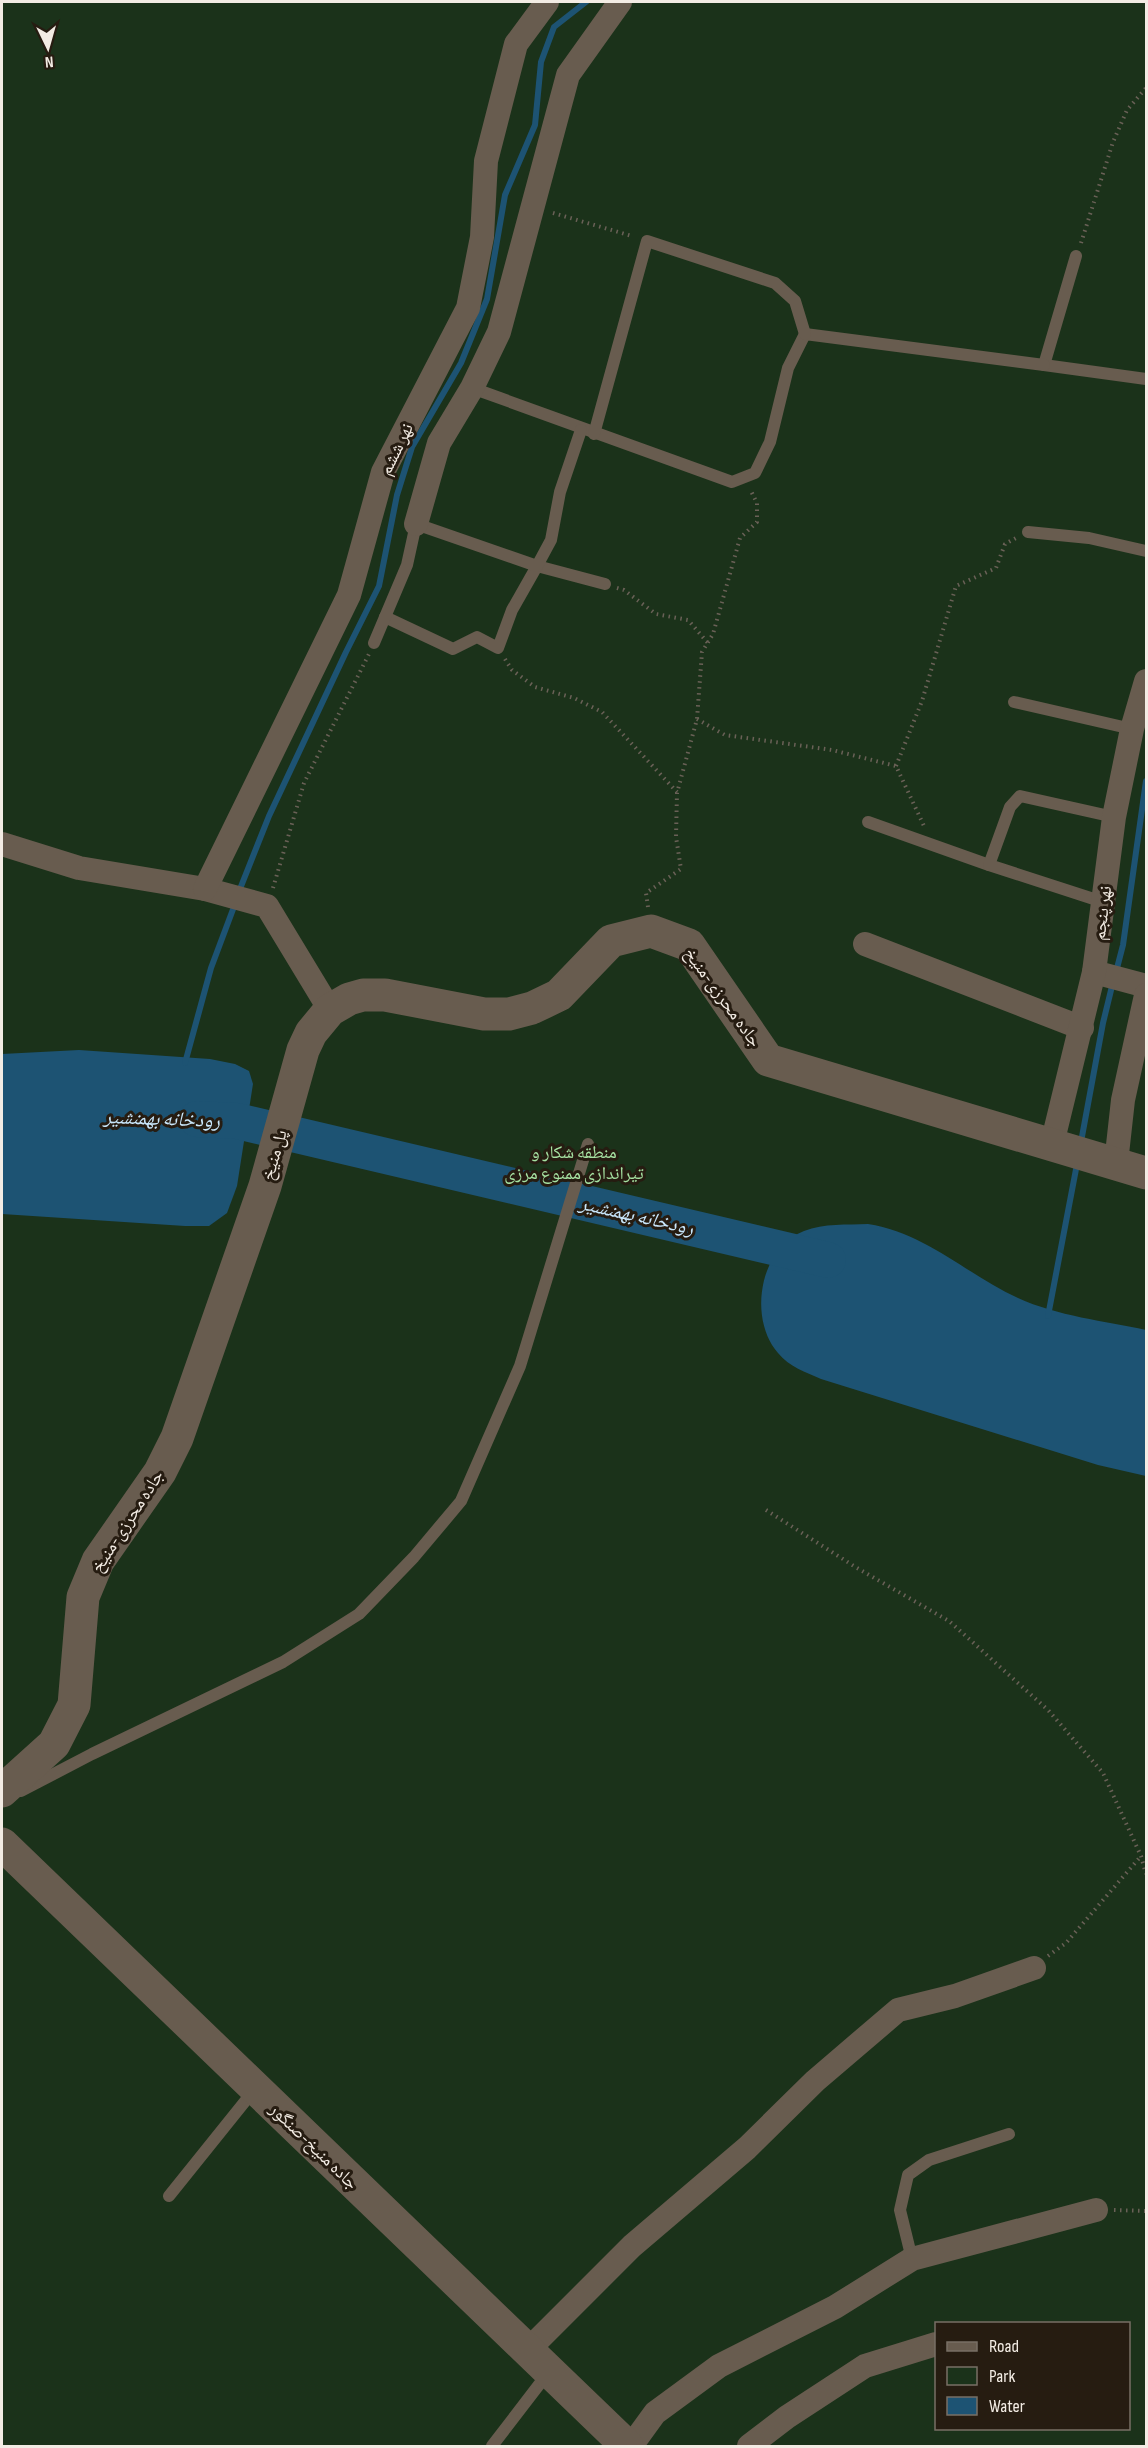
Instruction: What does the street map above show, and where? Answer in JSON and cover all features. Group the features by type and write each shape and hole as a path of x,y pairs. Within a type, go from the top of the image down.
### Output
{"main road":[{"path":"330,1010 349,999 363,995 385,995 484,1014 509,1014 532,1008 559,995 611,941 651,931"},
{"name":"جاده محرزی-منیخ","path":"651,931 689,945 768,1060 1146,1173"},
{"name":"پل منیخ","path":"223,1304 265,1186 303,1050 311,1033 330,1010"},
{"name":"جاده محرزی-منیخ","path":"2,1791 54,1744 66,1725 74,1705 83,1597 98,1561 170,1456 223,1304"},
{"name":"جاده منیخ-صنگور","path":"2,1844 629,2446"}],"street":[{"name":"نهر ششم","path":"214,891 349,595 383,471 468,308 482,237 486,161 516,44 547,2"},
{"path":"416,524 439,443 472,388 499,332 568,75 620,2"},
{"name":"نهر پنجم","path":"1081,1153 1082,1028 1117,978 1103,902 1114,817 1132,729 1146,681"},
{"path":"2,844 80,868 214,891 261,904 330,1010"},
{"path":"865,944 1082,1028"},
{"path":"1081,1153 1123,1101 1146,995"},
{"path":"538,2361 632,2247 747,2148 815,2081 898,2010 955,1996 1034,1968"},
{"path":"629,2446 655,2413 719,2366 835,2307 912,2259 1096,2210"},
{"path":"749,2446 787,2417 865,2366 935,2344"}],"lane":[{"path":"472,388 581,430 732,482 754,473 770,442 788,368 805,334 795,301 775,283 647,241 594,434"},
{"path":"1044,365 1076,256"},
{"path":"805,334 1146,379"},
{"path":"385,617 453,649 477,637 498,648 512,610 551,540 560,492 581,430"},
{"path":"374,644 407,565 416,524 537,566 605,584"},
{"path":"1028,532 1089,538 1146,551"},
{"path":"1014,702 1132,729"},
{"path":"989,864 1010,807 1020,796 1114,817"},
{"path":"868,822 1103,902"},
{"path":"2,1802 92,1754 283,1662 359,1614 414,1557 461,1501 520,1366 588,1144"},
{"path":"170,2196 255,2089"},
{"path":"912,2259 900,2210 908,2175 929,2160 1009,2134"},
{"path":"492,2446 538,2361"}],"path":[{"path":"1076,256 1113,142 1127,110 1146,88"},
{"path":"532,207 647,241"},
{"path":"651,931 646,892 681,869 676,837 677,793 697,718 702,652 713,634 740,538 757,522 757,503 745,477"},
{"path":"933,845 896,766 922,700 956,586 996,568 1005,544 1028,532"},
{"path":"605,584 624,590 656,614 688,620 708,643"},
{"path":"261,904 304,783 374,644"},
{"path":"498,648 512,670 535,687 574,698 602,712 677,793"},
{"path":"697,718 725,735 832,750 896,766"},
{"path":"766,1510 857,1568 949,1621 1048,1710 1103,1773 1141,1856 1146,1874"},
{"path":"1034,1968 1066,1943 1141,1856"},
{"path":"1096,2210 1146,2211"}],"green space":[{"name":"منطقه شکار و تیراندازی ممنوع مرزی","path":"2,2 1146,2 1146,2446 2,2446"}],"water":[{"path":"79,1050 210,1059 235,1064 249,1071 253,1084 237,1186 227,1213 209,1226 2,1214 2,1054"},
{"path":"868,1224 909,1236 999,1288 1033,1304 1065,1314 1146,1330 1146,1476 1098,1465 821,1379 798,1369 782,1358 769,1339 763,1322 761,1304 768,1268 777,1252 789,1240 812,1228"}],"waterway":[{"path":"238,894 269,816 379,586 397,495 412,447 461,363 487,299 505,195 535,125 541,62 554,27 586,2"},
{"path":"1116,972 1123,945 1146,781"},
{"path":"185,1063 211,968 235,904"},
{"path":"1081,1142 1113,982"},
{"name":"رودخانه بهمنشیر","path":"197,1119 237,1121 828,1260"},
{"path":"1048,1316 1077,1164"}]}
